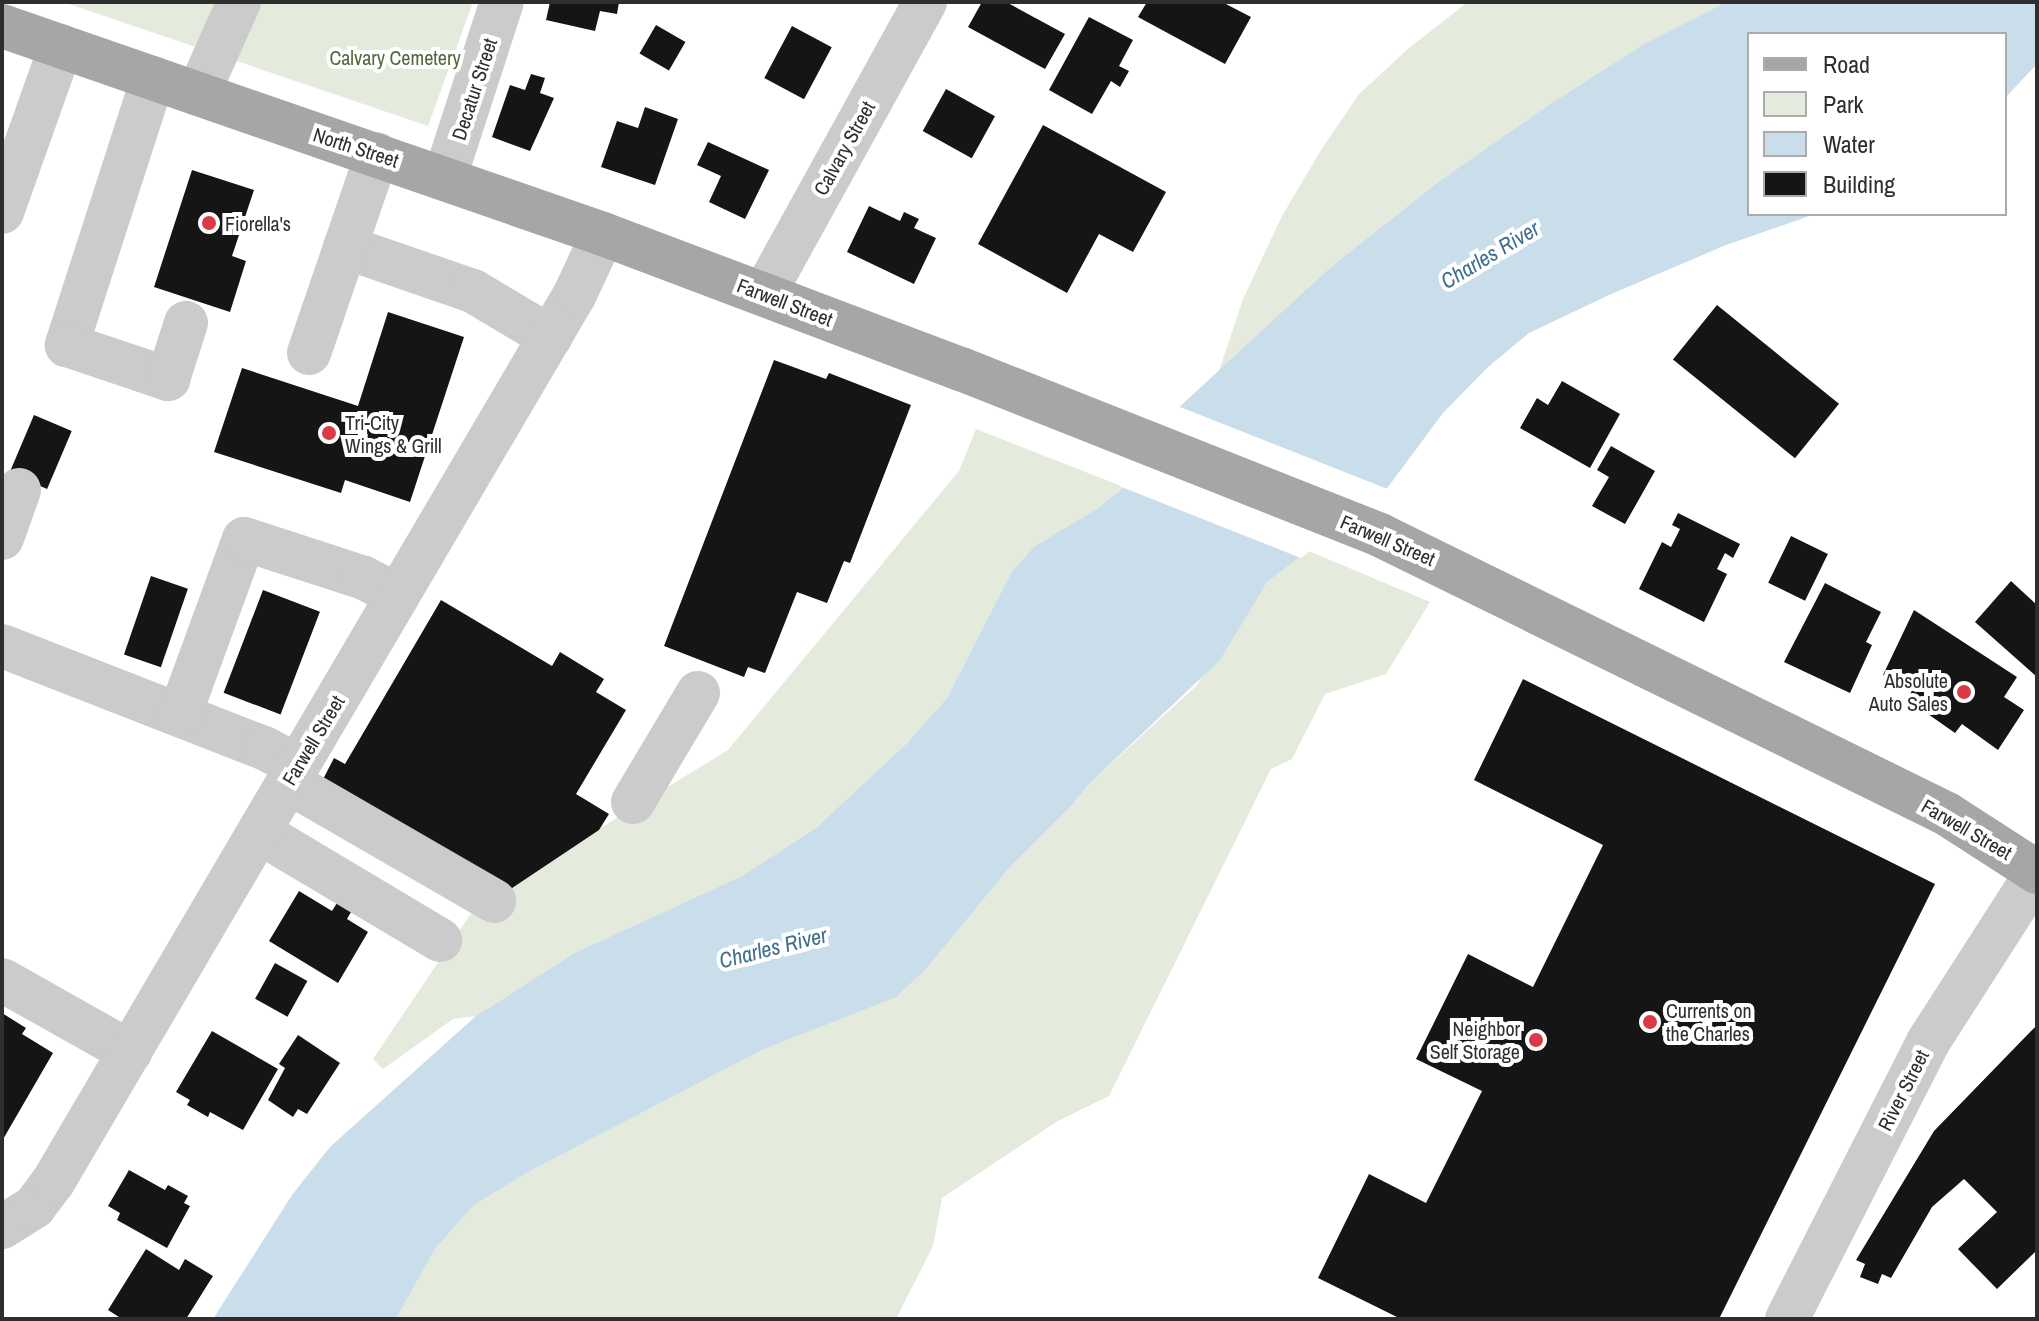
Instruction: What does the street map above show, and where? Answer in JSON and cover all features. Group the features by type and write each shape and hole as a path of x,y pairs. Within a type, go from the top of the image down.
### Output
{"main road":[{"name":"North Street","path":"2,26 445,177 708,273"},
{"name":"Farwell Street","path":"708,273 1380,535 1956,818 2037,872"}],"street":[{"path":"198,94 239,2"},
{"name":"Decatur Street","path":"445,177 502,2"},
{"name":"Calvary Street","path":"764,294 925,2"},
{"path":"2,212 61,46"},
{"path":"153,78 67,345 168,379 186,323"},
{"path":"309,353 377,154"},
{"name":"Farwell Street","path":"2,1227 19,1219 44,1196 575,294 603,234"},
{"path":"345,247 473,291 550,337"},
{"path":"473,291 575,294"},
{"path":"2,538 19,490"},
{"path":"180,714 244,539 364,578 398,595"},
{"path":"2,646 264,748 293,774 494,901"},
{"path":"633,802 698,693"},
{"path":"259,832 440,940"},
{"name":"River Street","path":"1787,1319 1928,1042 1982,953 2037,872"},
{"path":"2,980 130,1052"}],"green space":[{"name":"Calvary Cemetery","path":"63,2 473,2 428,126"},
{"path":"1468,2 1726,2 1646,43 1437,183 1332,266 1218,374 1243,299 1282,216 1321,150 1359,94 1409,48"},
{"path":"976,429 1124,487 1098,508 1035,546 1012,571 947,698 906,744 816,828 742,876 574,953 476,1016 453,1019 383,1069 373,1059 478,903 728,750 959,471"},
{"path":"1304,549 1430,602 1386,674 1325,694 1292,759 1271,769 1109,1096 1056,1122 942,1198 933,1246 896,1319 396,1319 435,1249 474,1205 532,1170 762,1050 896,996 927,968 1010,867 1089,784 1196,686 1267,582"}],"water":[{"name":"Charles River","path":"1726,2 2037,2 2037,64 2007,96 2007,32 1747,32 1747,216 1809,216 1726,245 1609,295 1529,333 1488,367 1443,413 1388,487 1267,582 1220,660 1089,784 1010,867 927,968 896,997 762,1050 532,1170 474,1205 435,1249 396,1319 213,1319 292,1195 330,1147 476,1016 574,953 742,876 816,828 906,744 947,698 1012,571 1035,546 1098,508 1124,487 1176,410 1332,266 1437,183 1549,105 1646,43"}],"pier":[{"path":"1175,405 1390,490 1301,558 1119,486"}],"building":[{"path":"550,2 619,2 617,14 600,11 595,31 546,20"},
{"path":"982,2 1006,2 1065,34 1045,69 968,27"},
{"path":"1147,2 1222,2 1251,17 1225,64 1138,17"},
{"path":"1089,17 1133,40 1119,66 1129,71 1120,87 1111,81 1092,114 1049,90"},
{"path":"656,25 685,42 669,71 640,54"},
{"path":"792,26 832,47 804,99 764,78"},
{"path":"531,74 545,78 540,93 554,98 530,151 492,137 510,85 525,90"},
{"path":"946,89 995,116 972,158 923,131"},
{"path":"645,107 678,119 655,185 601,167 617,121 638,128"},
{"path":"1043,125 1166,192 1133,252 1099,234 1067,293 978,244"},
{"path":"708,142 769,170 745,219 709,202 721,176 697,165"},
{"name":"Fiorella's","path":"192,170 254,190 232,256 246,261 230,312 154,287"},
{"path":"869,206 900,221 904,212 919,219 914,228 936,238 914,284 847,252"},
{"path":"1717,305 1839,404 1795,458 1673,359"},
{"path":"388,312 464,337 410,502 345,480 341,493 214,452 242,368 358,406"},
{"path":"774,360 826,379 829,373 911,405 850,563 844,561 827,603 797,592 765,673 748,667 744,677 664,646"},
{"path":"1562,381 1620,414 1590,468 1520,428 1537,398 1548,405"},
{"path":"34,415 72,431 47,489 9,473"},
{"path":"1611,446 1655,471 1625,524 1592,506 1609,477 1597,470"},
{"path":"1678,513 1740,544 1733,558 1725,553 1717,569 1727,574 1704,622 1639,589 1662,542 1671,547 1680,529 1672,525"},
{"path":"1791,536 1828,554 1805,601 1768,583"},
{"path":"151,576 188,589 161,667 124,654"},
{"path":"2011,581 2037,605 2037,677 1975,622"},
{"path":"1825,583 1881,612 1866,642 1872,645 1850,693 1784,662"},
{"path":"263,590 320,612 281,715 224,693"},
{"path":"441,600 552,666 560,652 604,679 596,692 626,710 576,794 609,814 599,830 503,894 319,787 334,758 345,764"},
{"path":"1914,610 2017,677 2004,697 2024,710 1998,750 1962,724 1955,733 1908,700 1913,687 1883,675"},
{"name":"Currents on the Charles","path":"1523,679 1935,884 1719,1319 1401,1319 1318,1278 1369,1174 1426,1203 1482,1091 1416,1059 1468,954 1533,987 1603,845 1474,780"},
{"path":"299,891 332,911 340,898 354,907 347,919 368,932 338,983 269,941"},
{"path":"275,963 307,981 287,1017 255,999"},
{"path":"2,1013 26,1028 22,1034 53,1053 2,1141"},
{"path":"2037,1025 2037,1250 1997,1289 1958,1249 1997,1212 1964,1179 1932,1207 1891,1278 1882,1274 1878,1284 1860,1277 1865,1264 1856,1260 1934,1131"},
{"path":"212,1031 278,1069 243,1130 210,1112 208,1117 187,1105 190,1100 176,1092"},
{"path":"298,1035 340,1063 307,1114 298,1109 293,1117 268,1100 285,1068 279,1064"},
{"path":"129,1170 165,1190 168,1185 188,1196 184,1203 190,1206 167,1248 117,1220 120,1213 108,1206"},
{"path":"146,1249 179,1270 185,1259 213,1276 186,1319 122,1319 108,1310"}],"place":[{"name":"Fiorella's","path":"209,223"},
{"name":"Tri-City Wings & Grill","path":"329,433"},
{"name":"Absolute Auto Sales","path":"1964,692"},
{"name":"Currents on the Charles","path":"1650,1022"},
{"name":"Neighbor Self Storage","path":"1536,1040"}]}
